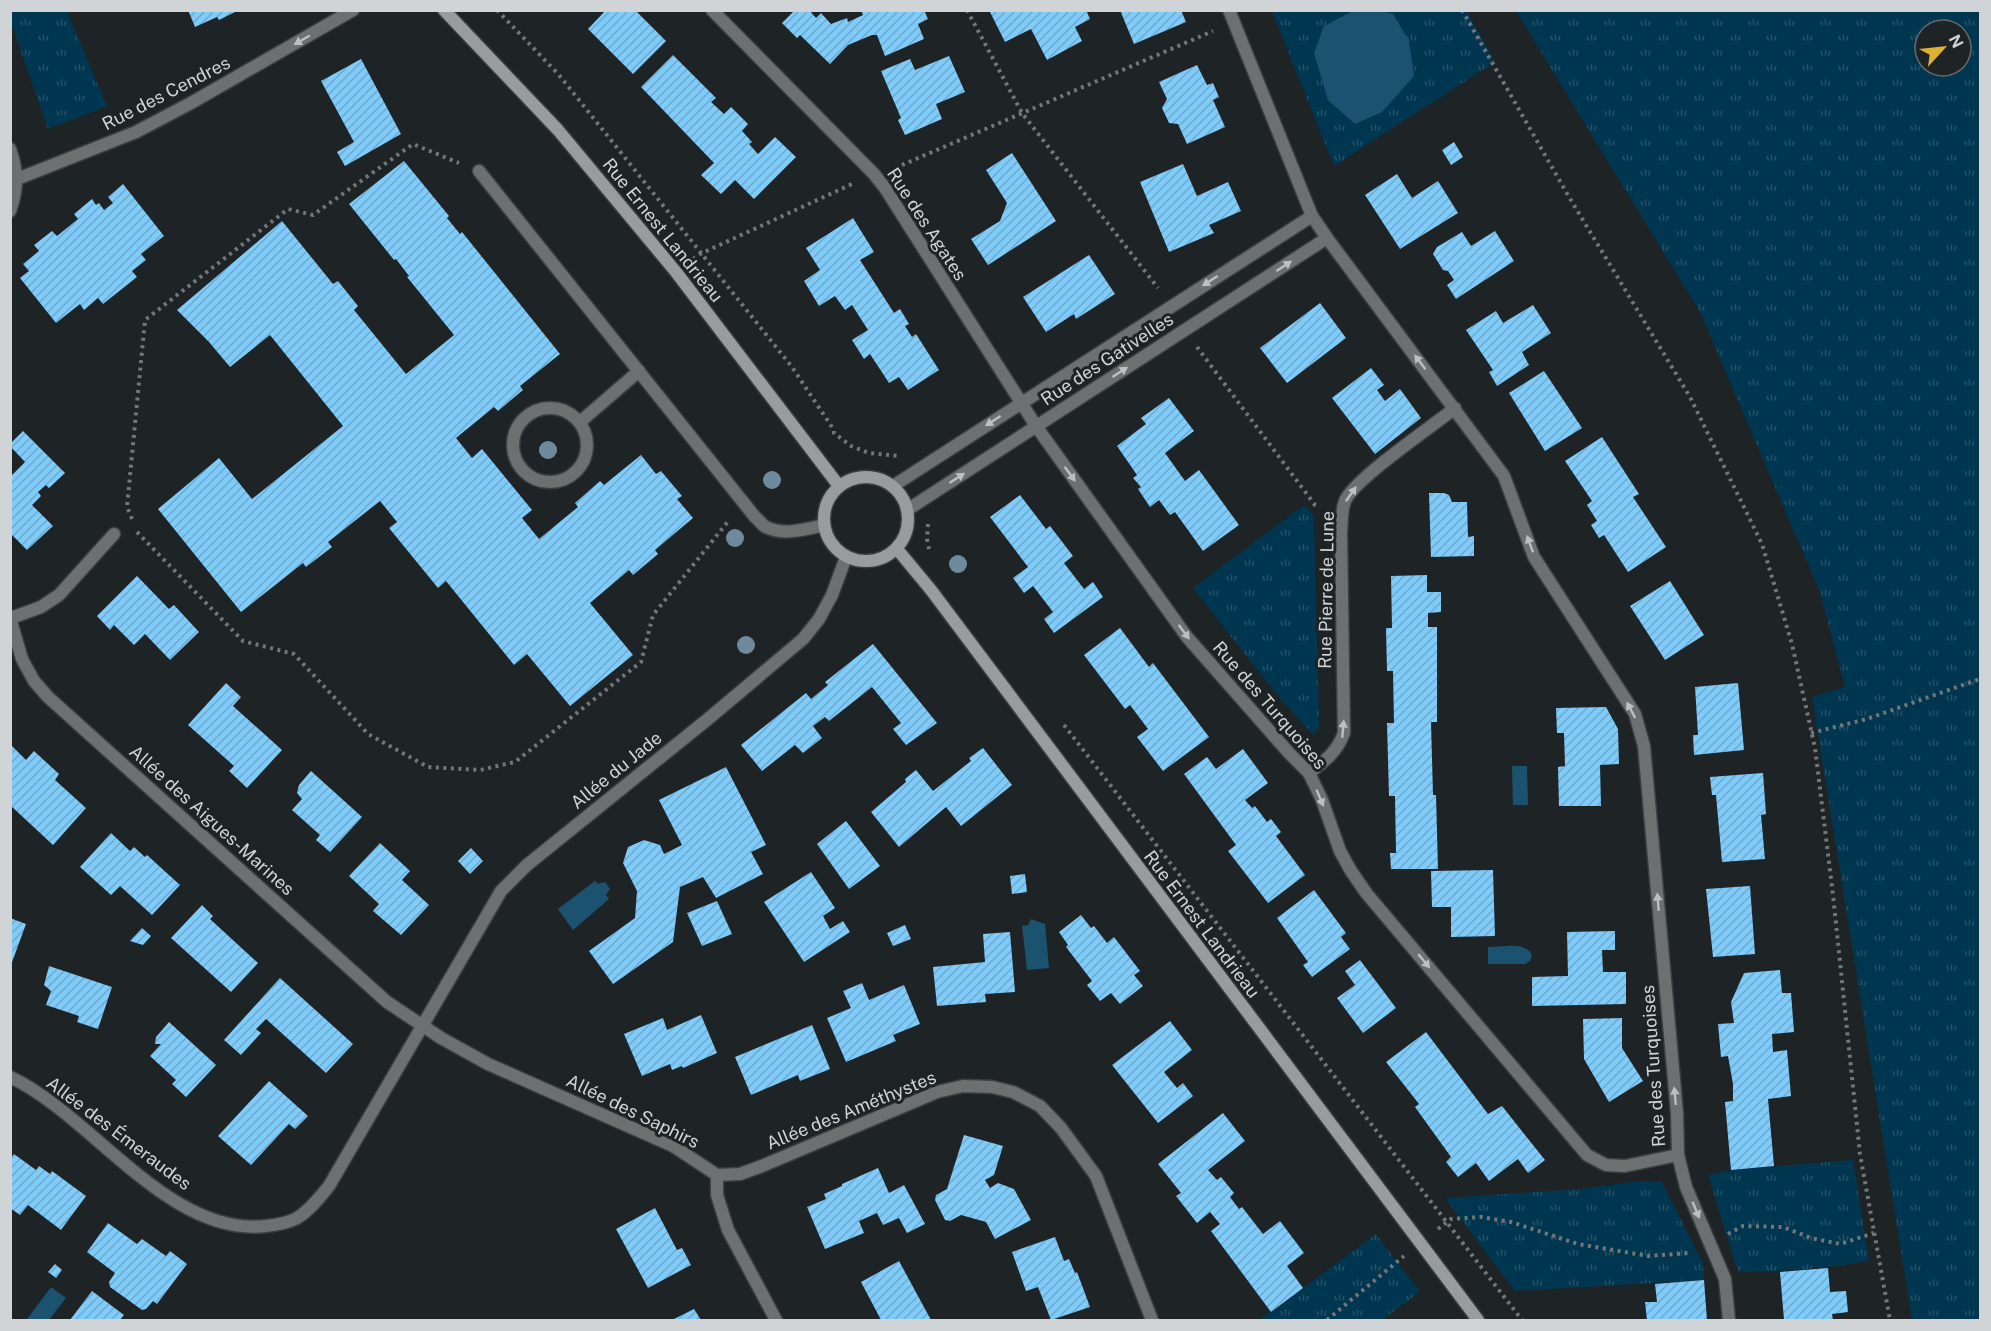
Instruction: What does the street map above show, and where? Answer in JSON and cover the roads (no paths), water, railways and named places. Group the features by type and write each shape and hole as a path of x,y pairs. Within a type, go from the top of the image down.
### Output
{"street":[{"name":"Rue des Cendres","path":"17,179 136,132 353,10"},
{"name":"Rue Ernest Landrieau","path":"444,10 558,130 676,272 839,486"},
{"name":"Rue des Agates","path":"712,10 874,174 1036,426"},
{"path":"1229,10 1312,216 1327,238"},
{"path":"10,149 17,179 16,195 10,211"},
{"path":"479,171 755,518 766,527 780,531 803,530 824,525"},
{"name":"Rue des Gativelles","path":"893,486 1312,216"},
{"name":"Rue des Gativelles","path":"908,510 1327,238"},
{"name":"Rue des Turquoises","path":"1036,426 1187,637 1289,753 1309,772 1322,800 1340,851 1367,894 1587,1155 1606,1165 1625,1166 1678,1155 1677,1113 1644,746 1635,714 1534,557 1504,476 1327,238"},
{"path":"580,422 639,371"},
{"path":"546,408 558,409 570,414 580,422 585,432 586,455 573,474 562,480 551,482 529,475 520,466 513,442 516,429 523,419 534,411 546,408"},
{"name":"Rue Pierre de Lune","path":"1309,772 1326,761 1340,746 1344,733 1342,515 1346,500 1359,483 1455,408"},
{"path":"866,477 880,479 893,486 902,497 908,510 909,524 905,538 897,549 885,558 872,562 859,562 835,549 827,538 824,510 830,497 839,486 852,479 866,477"},
{"path":"11,618 41,607 59,595 114,534"},
{"name":"Rue Ernest Landrieau","path":"897,549 931,590 1478,1320"},
{"name":"Allée du Jade","path":"422,1025 501,891 527,865 708,719 802,639 823,611 846,557"},
{"name":"Allée des Aigues-Marines","path":"11,618 22,659 34,681 48,697 387,1002 422,1025"},
{"name":"Allée des Émeraudes","path":"10,1077 44,1096 153,1187 184,1205 207,1217 242,1226 279,1224 296,1218 313,1205 329,1186 422,1025"},
{"name":"Allée des Saphirs","path":"422,1025 488,1064 673,1146 717,1175"},
{"name":"Allée des Améthystes","path":"717,1175 741,1174 752,1170 937,1092 963,1086 992,1087 1013,1092 1040,1106 1061,1128 1096,1176 1152,1320"},
{"path":"1678,1155 1686,1187 1725,1279 1729,1320"},
{"path":"717,1175 717,1195 728,1230 776,1320"}]}
